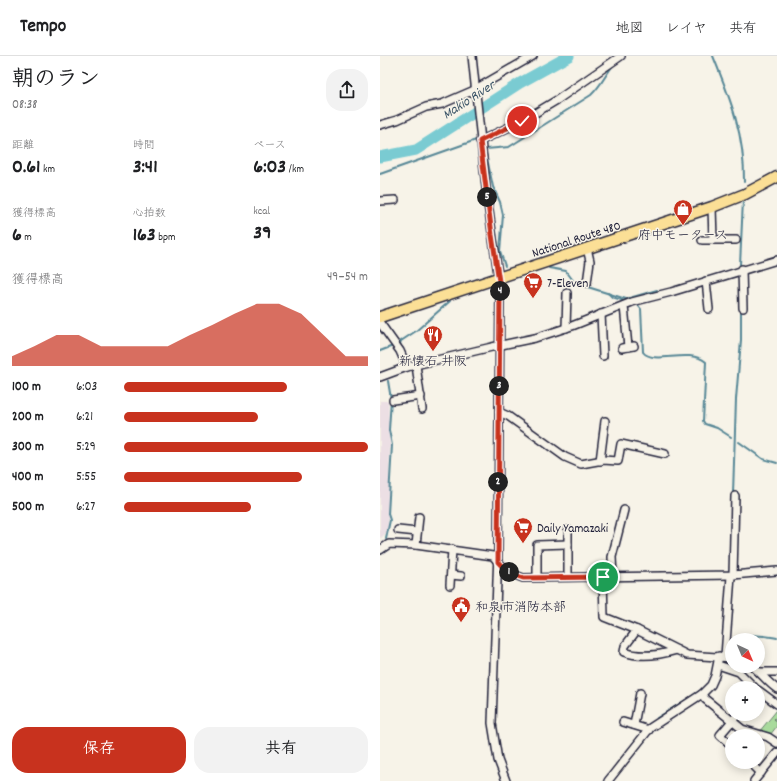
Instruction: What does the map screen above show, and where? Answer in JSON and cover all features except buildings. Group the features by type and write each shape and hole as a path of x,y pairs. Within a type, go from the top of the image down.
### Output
{"highway":[{"name":"National Route 480","path":"380,317 712,207 745,194 777,176"}],"street":[{"path":"472,56 480,138 492,235 499,277 500,346 498,412 498,562 492,723 498,760 506,781"},
{"path":"380,125 397,120 426,107 442,104 475,89 533,56"},
{"path":"480,138 522,121 557,100 621,56"},
{"path":"380,201 395,200"},
{"path":"712,207 713,240"},
{"path":"702,240 736,240"},
{"path":"587,248 590,261 587,283"},
{"path":"380,377 407,367 535,338 566,328 632,302 671,292 742,269 777,260"},
{"path":"742,269 742,308"},
{"path":"706,281 704,302 709,309"},
{"path":"566,328 567,293"},
{"path":"624,306 623,325 628,347"},
{"path":"601,314 603,356"},
{"path":"380,323 400,351 407,367"},
{"path":"416,365 422,409"},
{"path":"393,400 421,396"},
{"path":"498,412 508,416 565,458 581,464 600,461 618,461 621,444 633,451 652,455 665,454"},
{"path":"600,461 600,435 605,421"},
{"path":"727,633 732,576 735,496"},
{"path":"613,577 612,557 624,510"},
{"path":"416,545 420,528 419,517"},
{"path":"398,530 420,528"},
{"path":"568,530 568,577"},
{"path":"380,550 389,544 416,545 493,556 504,569 513,575 523,578 732,576 777,571"},
{"path":"537,577 537,545 568,544"},
{"path":"450,585 452,549"},
{"path":"451,575 461,576"},
{"path":"603,577 604,617 637,630 687,655 725,657 713,681 702,694 649,730 608,781"},
{"path":"637,630 625,646 624,652 629,654 660,655 677,650"},
{"path":"721,666 745,681"},
{"path":"765,672 777,672"},
{"path":"761,673 767,682 777,689"},
{"path":"634,725 635,705 640,693"},
{"path":"702,694 705,699 742,730 768,737 777,743"},
{"path":"765,695 777,704"},
{"path":"624,722 649,730"},
{"path":"726,729 732,722"},
{"path":"725,730 720,735 725,740"},
{"path":"754,781 777,753"},
{"path":"757,769 761,773"}],"shaded area":[{"path":"380,401 388,401 390,445 388,526 387,532 381,538 380,537"}],"green space":[{"path":"777,710 777,716 774,719 777,722 777,726 770,735 765,734 765,729 761,729"}],"waterway":[{"name":"Makio River","path":"380,157 416,150 520,83 569,56"},
{"path":"713,56 731,102 739,133 744,165 744,182"},
{"path":"486,149 509,147 591,95 614,64"},
{"path":"380,174 476,140"},
{"path":"484,144 493,187 500,202 503,215 500,251 505,266"},
{"path":"740,265 743,200"},
{"path":"549,268 566,271 575,283 626,299 657,290"},
{"path":"608,293 612,297 625,301"},
{"path":"403,351 400,344 401,341 416,331 450,301"},
{"path":"637,304 641,309 643,352 648,356 655,357 690,356 699,358 706,362 703,421 705,424 717,428 731,437"},
{"path":"733,494 736,399 741,340 741,309"},
{"path":"380,351 393,346"},
{"path":"386,539 390,520 388,514 392,445 389,430 391,399 388,381"},
{"path":"739,442 763,459 777,463"},
{"path":"765,636 777,638"},
{"path":"657,718 700,691"}],"place":[{"name":"府中モータース","path":"683,226"},
{"name":"7-Eleven","path":"533,299"},
{"name":"新懐石 井阪","path":"433,352"},
{"name":"Daily Yamazaki","path":"523,544"},
{"name":"和泉市消防本部","path":"461,623"}],"route":[{"path":"522,121 480,141 500,288 498,562 504,569 513,575 523,578 603,577"}]}
